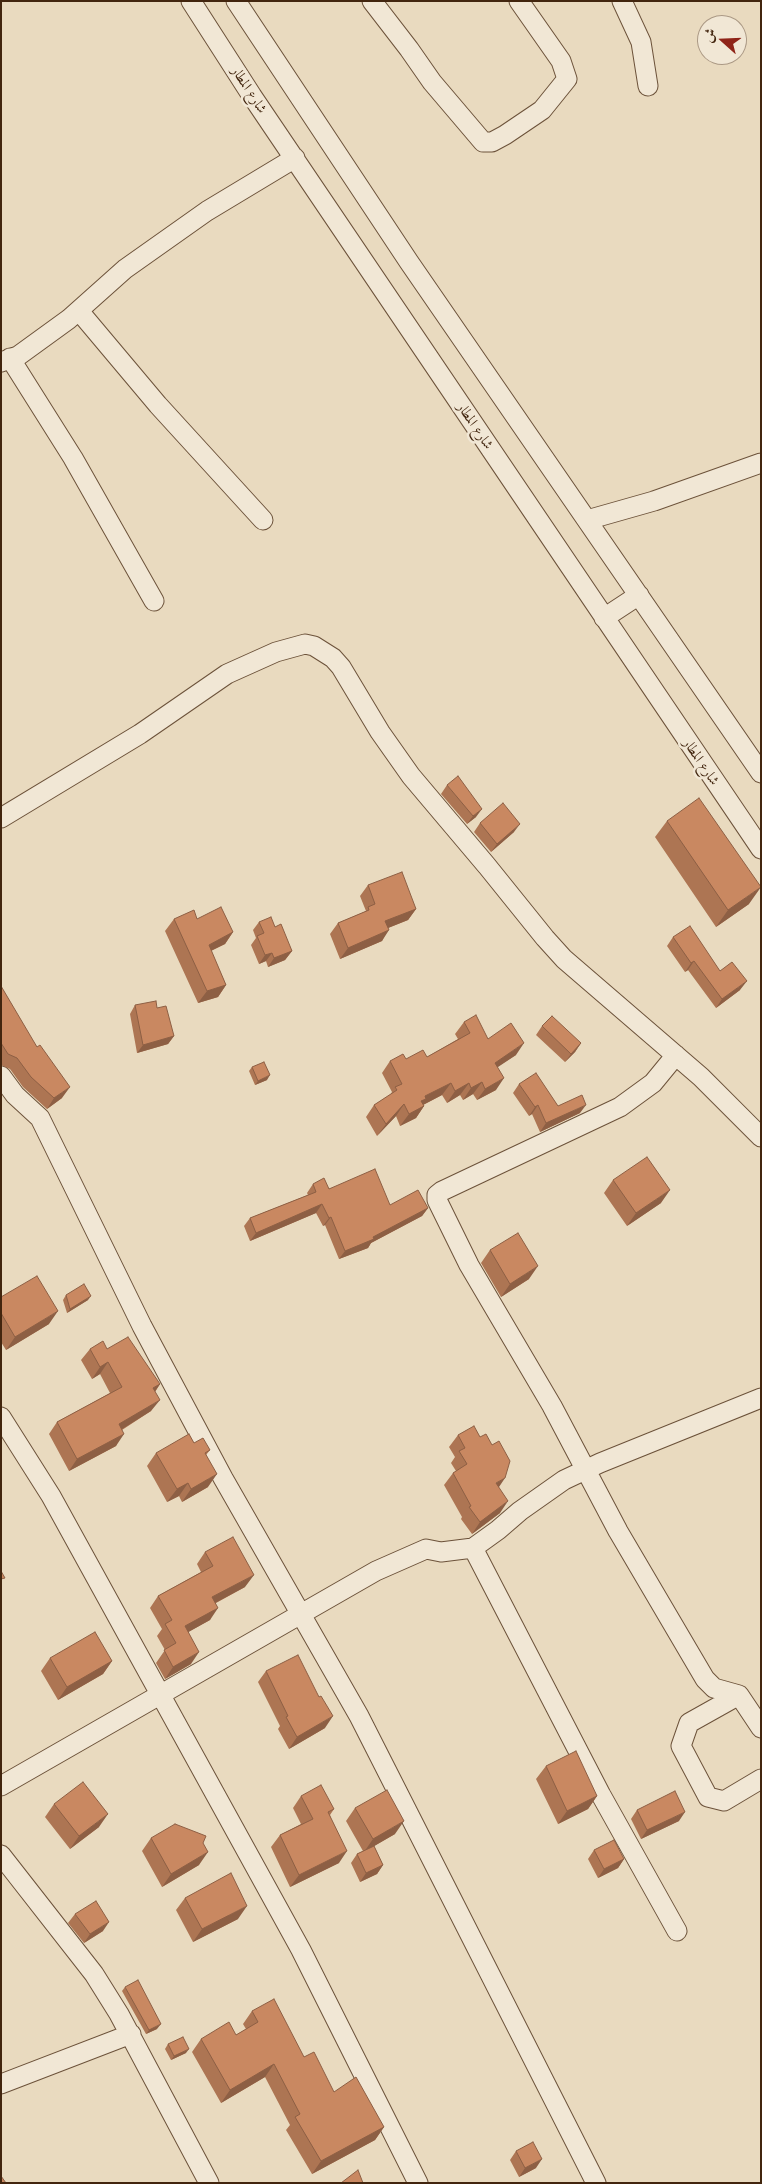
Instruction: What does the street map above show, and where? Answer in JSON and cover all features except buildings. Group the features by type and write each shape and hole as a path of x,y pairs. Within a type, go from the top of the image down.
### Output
{"street":[{"name":"شارع المطار","path":"192,1 295,158 761,849"},
{"path":"236,1 404,254 761,773"},
{"path":"372,1 432,82 483,142 492,142 542,110 567,79 561,61 519,1"},
{"path":"622,1 640,42 648,86"},
{"path":"154,601 73,458 6,360 18,356 79,311 126,270 207,211 295,158"},
{"path":"79,311 158,405 262,520"},
{"path":"587,520 654,501 761,463"},
{"path":"604,618 639,595"},
{"path":"1,818 140,734 227,674 276,652 305,644 314,646 333,658 341,668 380,732 411,776 564,959 676,1055 761,1137"},
{"path":"676,1055 653,1083 620,1107 499,1162 437,1195 437,1200 469,1265 516,1341 587,1470 618,1532 708,1685 739,1695 761,1728"},
{"path":"1,1076 15,1095 40,1118 147,1335 223,1478 359,1716 596,2183"},
{"path":"1,1786 376,1571 406,1556 426,1549 441,1552 473,1548 557,1485 587,1470 761,1398"},
{"path":"1,1417 51,1496 302,1950 418,2183"},
{"path":"473,1548 601,1795 677,1931"},
{"path":"739,1695 690,1723 681,1746 708,1797 724,1801 761,1779"},
{"path":"1,1855 94,1974 131,2034 209,2183"},
{"path":"1,2084 131,2034"}]}
